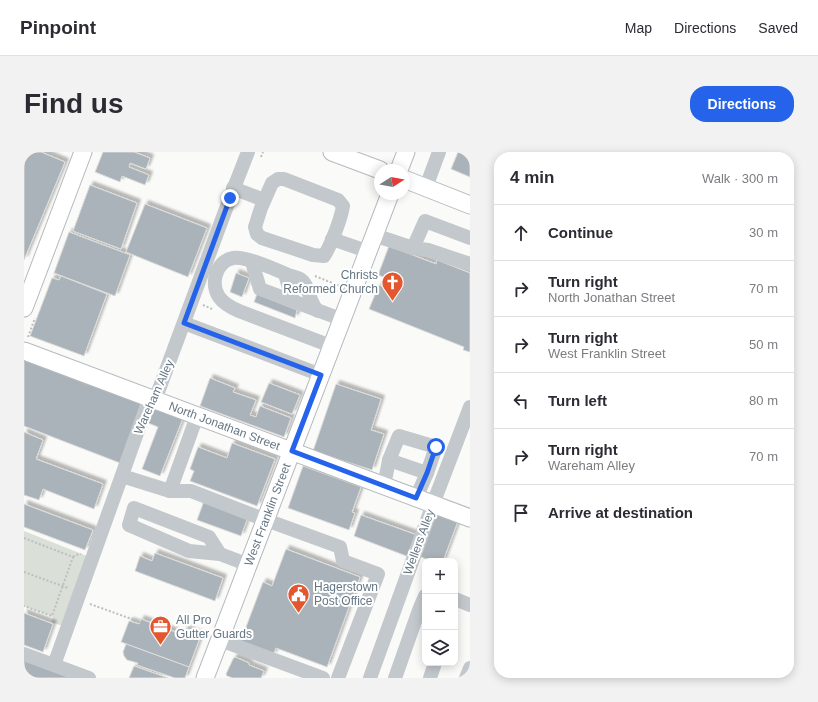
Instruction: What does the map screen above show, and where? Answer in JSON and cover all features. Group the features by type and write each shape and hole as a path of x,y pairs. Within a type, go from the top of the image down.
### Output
{"main road":[{"path":"30,310 83,152"},
{"path":"332,152 374,168"},
{"path":"401,164 406,152"},
{"path":"410,181 470,205"},
{"name":"West Franklin Street","path":"205,678 388,200"},
{"name":"North Jonathan Street","path":"26,346 150,399 470,518"}],"lane":[{"name":"Wareham Alley","path":"54,666 150,399 158,392 248,152"},
{"path":"426,187 439,152"},
{"path":"278,178 338,200 342,206 342,213 324,256 313,255 262,238 254,226 262,204 272,183 278,178"},
{"path":"232,193 262,204"},
{"path":"412,248 425,221 470,238"},
{"path":"374,234 412,248 428,250 470,264"},
{"path":"331,242 366,256"},
{"path":"318,311 314,307 306,287 301,280 240,258 228,260 222,263 219,268 215,287 223,302 239,311 332,346"},
{"path":"274,269 260,289 341,319"},
{"path":"274,269 287,299"},
{"path":"274,269 287,299"},
{"path":"184,323 321,375"},
{"name":"Wellers Alley","path":"370,678 470,407"},
{"path":"170,491 197,416"},
{"path":"384,486 389,460 399,436 436,447 416,498"},
{"path":"389,460 427,473"},
{"path":"122,476 170,491 191,491 340,547 343,561 378,574 338,678"},
{"path":"220,554 209,537 134,508 129,525 189,551 220,554 249,565"},
{"path":"395,678 422,602"},
{"path":"220,640 322,678"},
{"path":"24,654 89,678"},
{"path":"430,678 434,666"},
{"path":"466,678 470,668"}],"path":[{"path":"26,346 29,334 30,310"},
{"path":"24,538 73,556 52,616 24,606"},
{"path":"24,572 62,586 117,614 140,622"}],"shaded area":[{"path":"24,531 87,556 63,626 51,622 53,618 52,616 24,606"}],"building":[{"path":"24,152 41,152 65,162 24,260"},
{"path":"103,152 134,152 150,158 146,169 130,163 129,167 149,175 145,185 122,176 120,182 95,172"},
{"path":"458,152 470,152 470,177 451,169"},
{"path":"90,185 137,203 121,249 73,231"},
{"path":"145,204 207,228 188,277 126,252"},
{"path":"69,232 130,255 115,296 54,273"},
{"path":"389,246 436,264 437,260 470,273 470,352 463,350 464,347 369,309 379,285 389,289 393,281 378,275"},
{"path":"236,273 249,278 242,297 230,292"},
{"path":"61,276 107,294 84,356 30,336 52,278 59,280"},
{"path":"257,294 297,310 295,318 254,302"},
{"path":"24,358 143,404 120,463 24,426"},
{"path":"210,378 235,388 233,392 256,400 250,415 256,417 260,406 291,418 284,437 200,406"},
{"path":"269,383 300,395 292,414 261,402"},
{"path":"336,384 381,399 371,430 384,434 372,470 313,451"},
{"path":"155,407 183,418 160,476 142,469 158,427 148,423"},
{"path":"24,432 43,440 36,459 103,484 94,509 43,489 39,500 24,495"},
{"path":"232,443 275,459 257,506 190,481 194,471 190,469 198,447 227,458"},
{"path":"303,466 361,487 352,512 355,513 349,530 288,508"},
{"path":"204,501 248,517 241,536 197,520"},
{"path":"24,504 93,530 85,550 24,527"},
{"path":"433,512 458,521 444,558 424,558 416,555"},
{"path":"361,515 417,535 409,557 354,536"},
{"name":"Hagerstown Post Office","path":"286,549 360,577 327,667 276,648 273,655 240,643 263,582 272,586"},
{"path":"155,553 223,578 215,601 135,571 140,556 152,561"},
{"path":"24,613 53,624 43,652 24,645"},
{"path":"141,619 183,635 185,629 201,635 189,667 121,642 129,621 139,624"},
{"path":"126,644 189,667 185,678 175,678 127,660 123,652"},
{"path":"235,657 264,671 261,678 233,678 227,676 226,674"},
{"path":"24,660 71,678 24,678"},
{"path":"134,666 168,678 129,678"}],"place":[{"name":"Christs Reformed Church","path":"393,302"},
{"name":"Hagerstown Post Office","path":"299,614"},
{"name":"All Pro Gutter Guards","path":"160,646"}],"route":[{"path":"230,198 184,323 321,375 292,451 416,498 436,447"}]}
